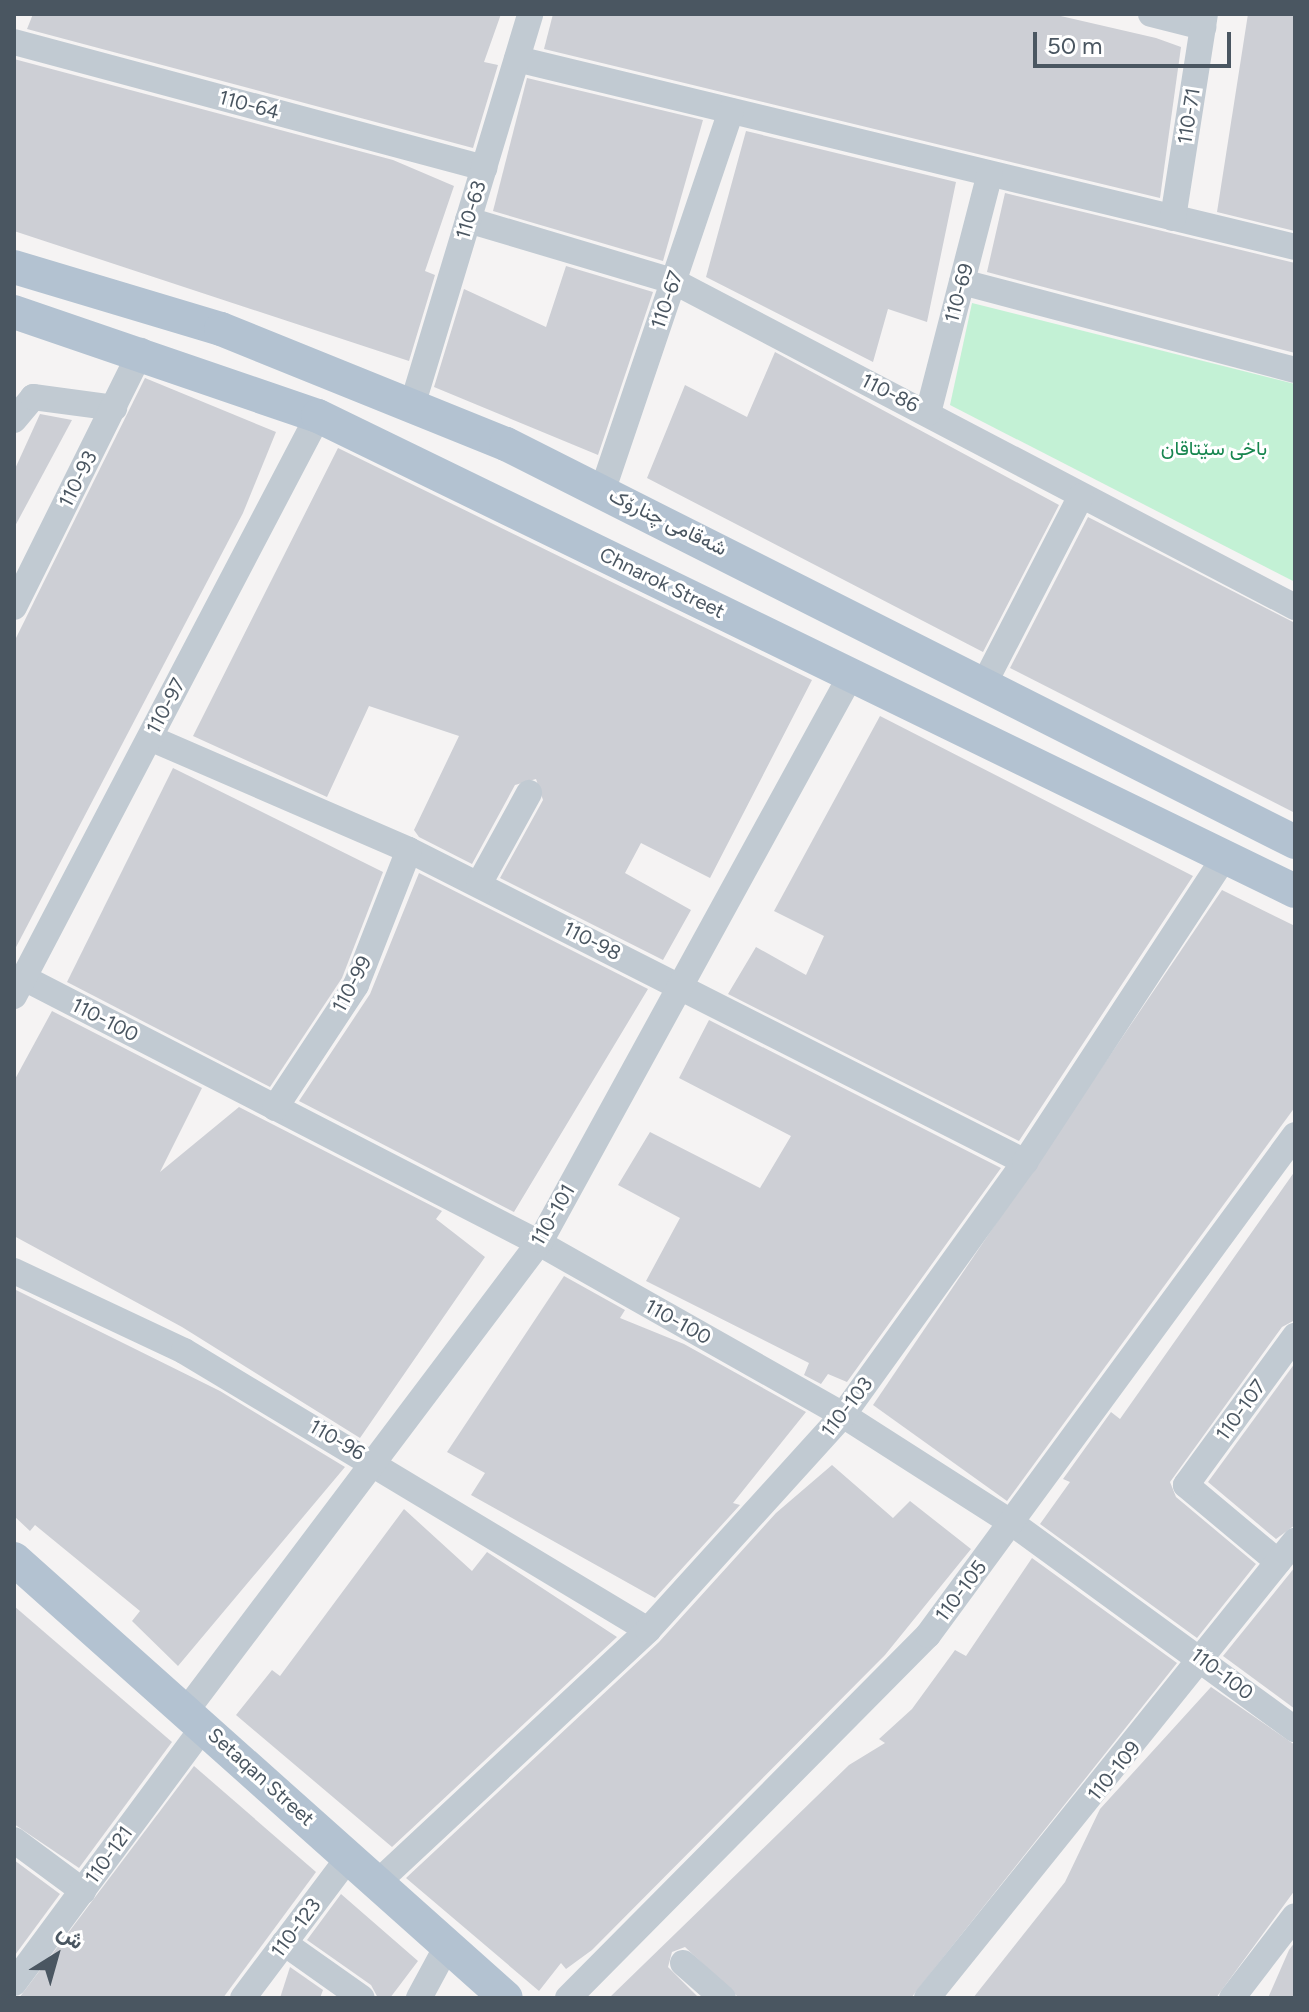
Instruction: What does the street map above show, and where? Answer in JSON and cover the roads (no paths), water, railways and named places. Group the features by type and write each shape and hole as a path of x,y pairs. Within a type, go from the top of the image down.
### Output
{"main road":[{"name":"شەقامی چنارۆک","path":"14,267 221,329 412,406 603,489 986,680 1295,842"},
{"name":"Chnarok Street","path":"14,312 141,351 318,416 1295,891"},
{"name":"Setaqan Street","path":"14,1559 506,1998"}],"street":[{"name":"110-63","path":"412,406 530,14"},
{"path":"1151,14 1204,20"},
{"name":"110-71","path":"1173,218 1204,20"},
{"name":"110-64","path":"14,42 484,168"},
{"path":"517,59 1295,247"},
{"name":"110-67","path":"603,489 731,111"},
{"name":"110-69","path":"928,413 990,174"},
{"name":"110-86","path":"468,220 673,281 1295,607"},
{"path":"962,282 1295,370"},
{"name":"110-93","path":"14,607 141,351"},
{"path":"14,420 33,397 114,408"},
{"name":"110-97","path":"19,987 318,416"},
{"path":"986,680 1081,496"},
{"name":"110-101","path":"195,1718 539,1243 851,675"},
{"name":"110-98","path":"150,738 409,850 1025,1162"},
{"path":"479,884 529,793"},
{"name":"110-99","path":"275,1108 356,985 409,850"},
{"name":"110-103","path":"377,1883 648,1630 843,1415 1025,1162 1226,855"},
{"name":"110-100","path":"19,987 275,1108 539,1243 843,1415 1012,1523 1205,1660 1295,1729"},
{"name":"110-105","path":"568,1998 928,1635 1295,1135"},
{"name":"110-96","path":"14,1271 184,1351 378,1463 648,1630"},
{"name":"110-107","path":"1278,1562 1186,1485 1295,1336"},
{"name":"110-109","path":"927,1998 1205,1660 1295,1541"},
{"name":"110-121","path":"18,1973 83,1891 195,1718"},
{"path":"14,1840 83,1891"},
{"name":"110-123","path":"243,1998 349,1857"},
{"path":"1232,1998 1295,1916"},
{"path":"284,1943 362,1998"},
{"path":"419,1998 447,1946"},
{"path":"683,1963 723,1998"}],"park label":[{"name":"باخی سێتاقان","path":"1214,448"}]}
